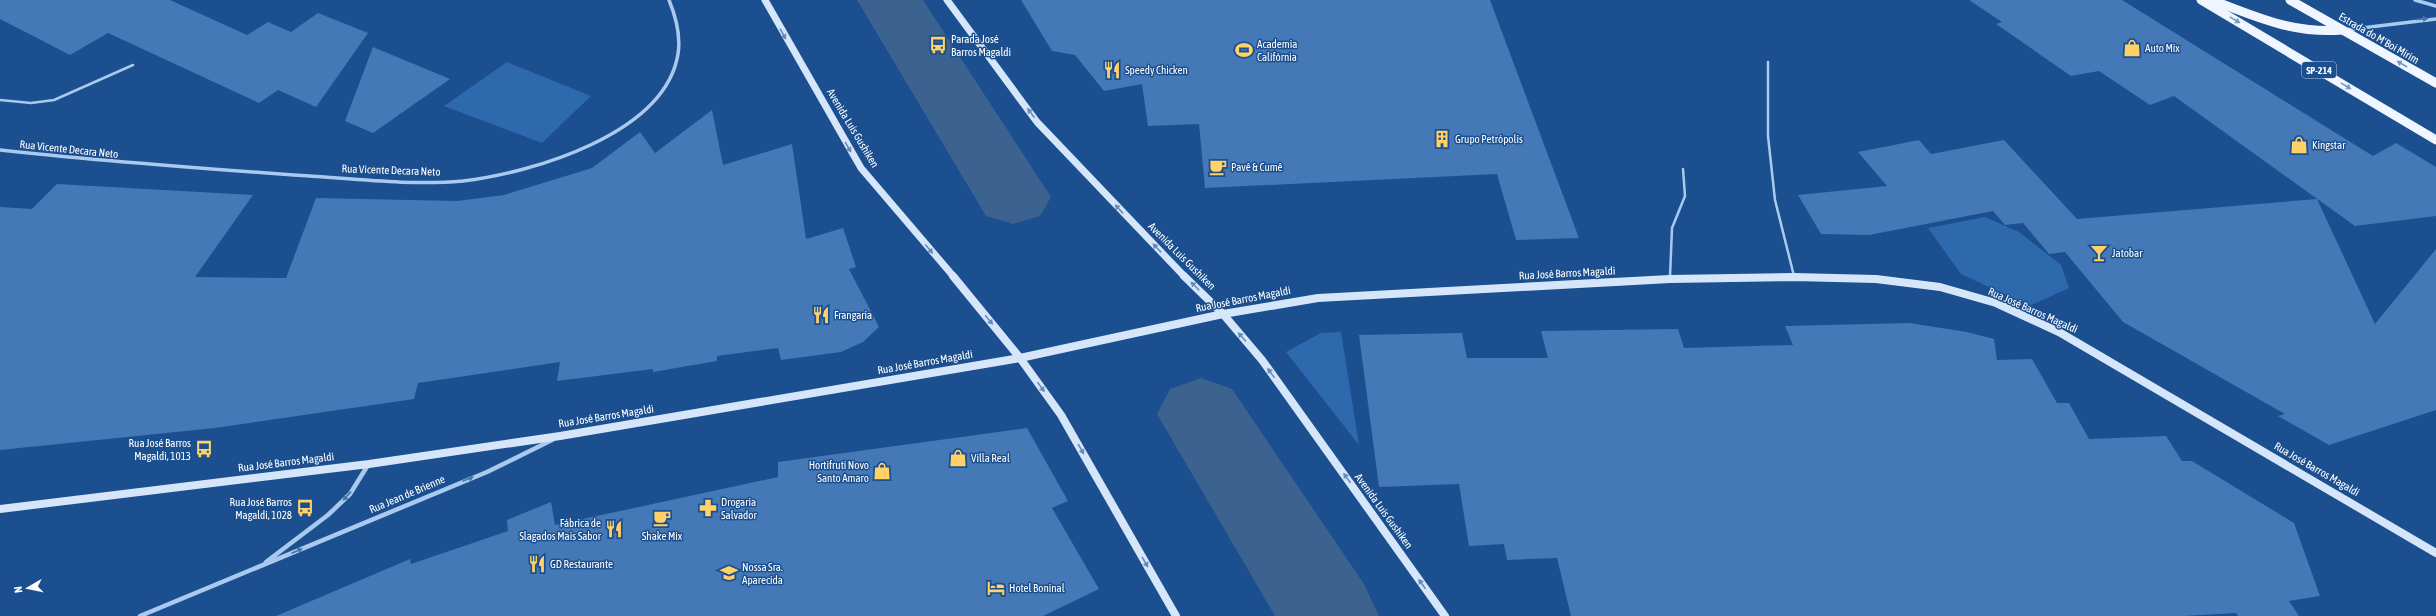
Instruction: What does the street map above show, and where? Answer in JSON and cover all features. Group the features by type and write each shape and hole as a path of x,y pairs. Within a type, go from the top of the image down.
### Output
{"main road":[{"name":"Avenida Luis Gushiken","path":"765,0 861,168 1020,358 1061,416 1176,616"},
{"name":"Avenida Luis Gushiken","path":"946,0 1037,122 1151,242 1223,314 1262,360 1445,616"},
{"name":"SP-214","path":"2201,0 2436,140"},
{"path":"2212,0 2290,30 2321,33 2342,30"},
{"name":"Estrada do M'Boi Mirim","path":"2290,0 2436,83"},
{"name":"Rua José Barros Magaldi","path":"0,509 369,464 560,436 1020,358 1223,314 1318,298 1670,279 1794,277 1876,279 1940,287 1996,303 2059,332 2436,553"}],"street":[{"name":"Rua Vicente Decara Neto","path":"0,150 126,164 396,181 466,181 535,166 593,144 642,113 659,94 669,78 680,51 678,20 668,0"},
{"path":"2415,0 2436,6"},
{"path":"2342,30 2436,19"},
{"name":"Rua Jean de Brienne","path":"140,616 487,472 560,436"},
{"name":"Rua Jean de Brienne","path":"261,566 328,515 350,494 369,464"}],"lane":[{"path":"1768,62 1768,136 1775,200 1794,277"},
{"path":"0,100 31,103 54,100 133,65"},
{"path":"1670,279 1672,228 1685,196 1684,170"}],"shaded area":[{"path":"507,62 591,96 542,143 444,106"},
{"path":"1985,217 2019,232 2061,265 2069,288 2029,306 1961,274 1928,228"},
{"path":"1341,332 1359,445 1286,352 1321,333"}],"building":[{"path":"0,0 170,0 247,35 268,22 291,32 318,13 368,33 316,107 278,90 259,103 108,33 70,55 0,19"},
{"path":"1021,0 1490,0 1579,238 1516,240 1497,174 1205,188 1199,124 1148,126 1142,84 1104,91 1075,55 1052,51"},
{"path":"1969,0 2122,0 2373,156 2396,143 2436,167 2436,216 2355,226 2174,96 2150,105 2099,71 2071,76 1996,24 2002,22"},
{"path":"373,47 450,79 373,133 345,121"},
{"path":"712,110 723,165 792,144 806,239 843,228 856,267 849,269 879,327 863,342 841,352 781,360 778,348 717,356 717,361 653,372 653,369 557,381 560,362 418,383 414,399 215,428 0,450 0,207 32,209 57,184 253,195 195,277 286,278 316,198 457,201 504,195 592,168 640,132 655,153"},
{"path":"1919,140 1931,154 2004,140 2077,219 2317,199 2375,324 2436,249 2436,410 2329,445 2278,416 2285,414 2123,322 2065,252 2049,254 2023,223 2005,225 1993,211 1869,235 1821,234 1798,195 1887,186 1858,152"},
{"path":"1909,323 1967,332 1994,339 1997,360 2032,359 2057,403 2069,403 2089,439 2166,436 2182,461 2192,461 2294,523 2320,596 2289,601 2299,616 2238,616 2236,613 2184,616 1571,616 1557,558 1507,560 1504,544 1469,546 1459,484 1379,487 1359,335 1462,333 1467,358 1548,358 1541,331 1678,329 1684,348 1793,345 1785,326"},
{"path":"1027,428 1068,501 1052,508 1099,589 1043,616 276,616 410,559 411,564 508,531 507,520 551,502 555,525 778,477 778,462"}],"waterway":[{"path":"890,0 1013,197"},
{"path":"1201,414 1329,616"}],"place":[{"name":"Parada José Barros Magaldi","path":"938,45"},
{"name":"Auto Mix","path":"2132,48"},
{"name":"Academia Califórnia","path":"1244,50"},
{"name":"Speedy Chicken","path":"1112,70"},
{"name":"Grupo Petrópolis","path":"1442,139"},
{"name":"Kingstar","path":"2299,145"},
{"name":"Pavê & Cumê","path":"1218,167"},
{"name":"Jatobar","path":"2099,253"},
{"name":"Frangaria","path":"821,315"},
{"name":"Rua José Barros Magaldi, 1013","path":"204,449"},
{"name":"Villa Real","path":"958,458"},
{"name":"Hortifruti Novo Santo Amaro","path":"882,471"},
{"name":"Rua José Barros Magaldi, 1028","path":"305,508"},
{"name":"Drogaria Salvador","path":"708,508"},
{"name":"Shake Mix","path":"662,518"},
{"name":"Fábrica de Slagados Mais Sabor","path":"614,529"},
{"name":"GD Restaurante","path":"537,564"},
{"name":"Nossa Sra. Aparecida","path":"729,573"},
{"name":"Hotel Boninal","path":"996,588"}]}
